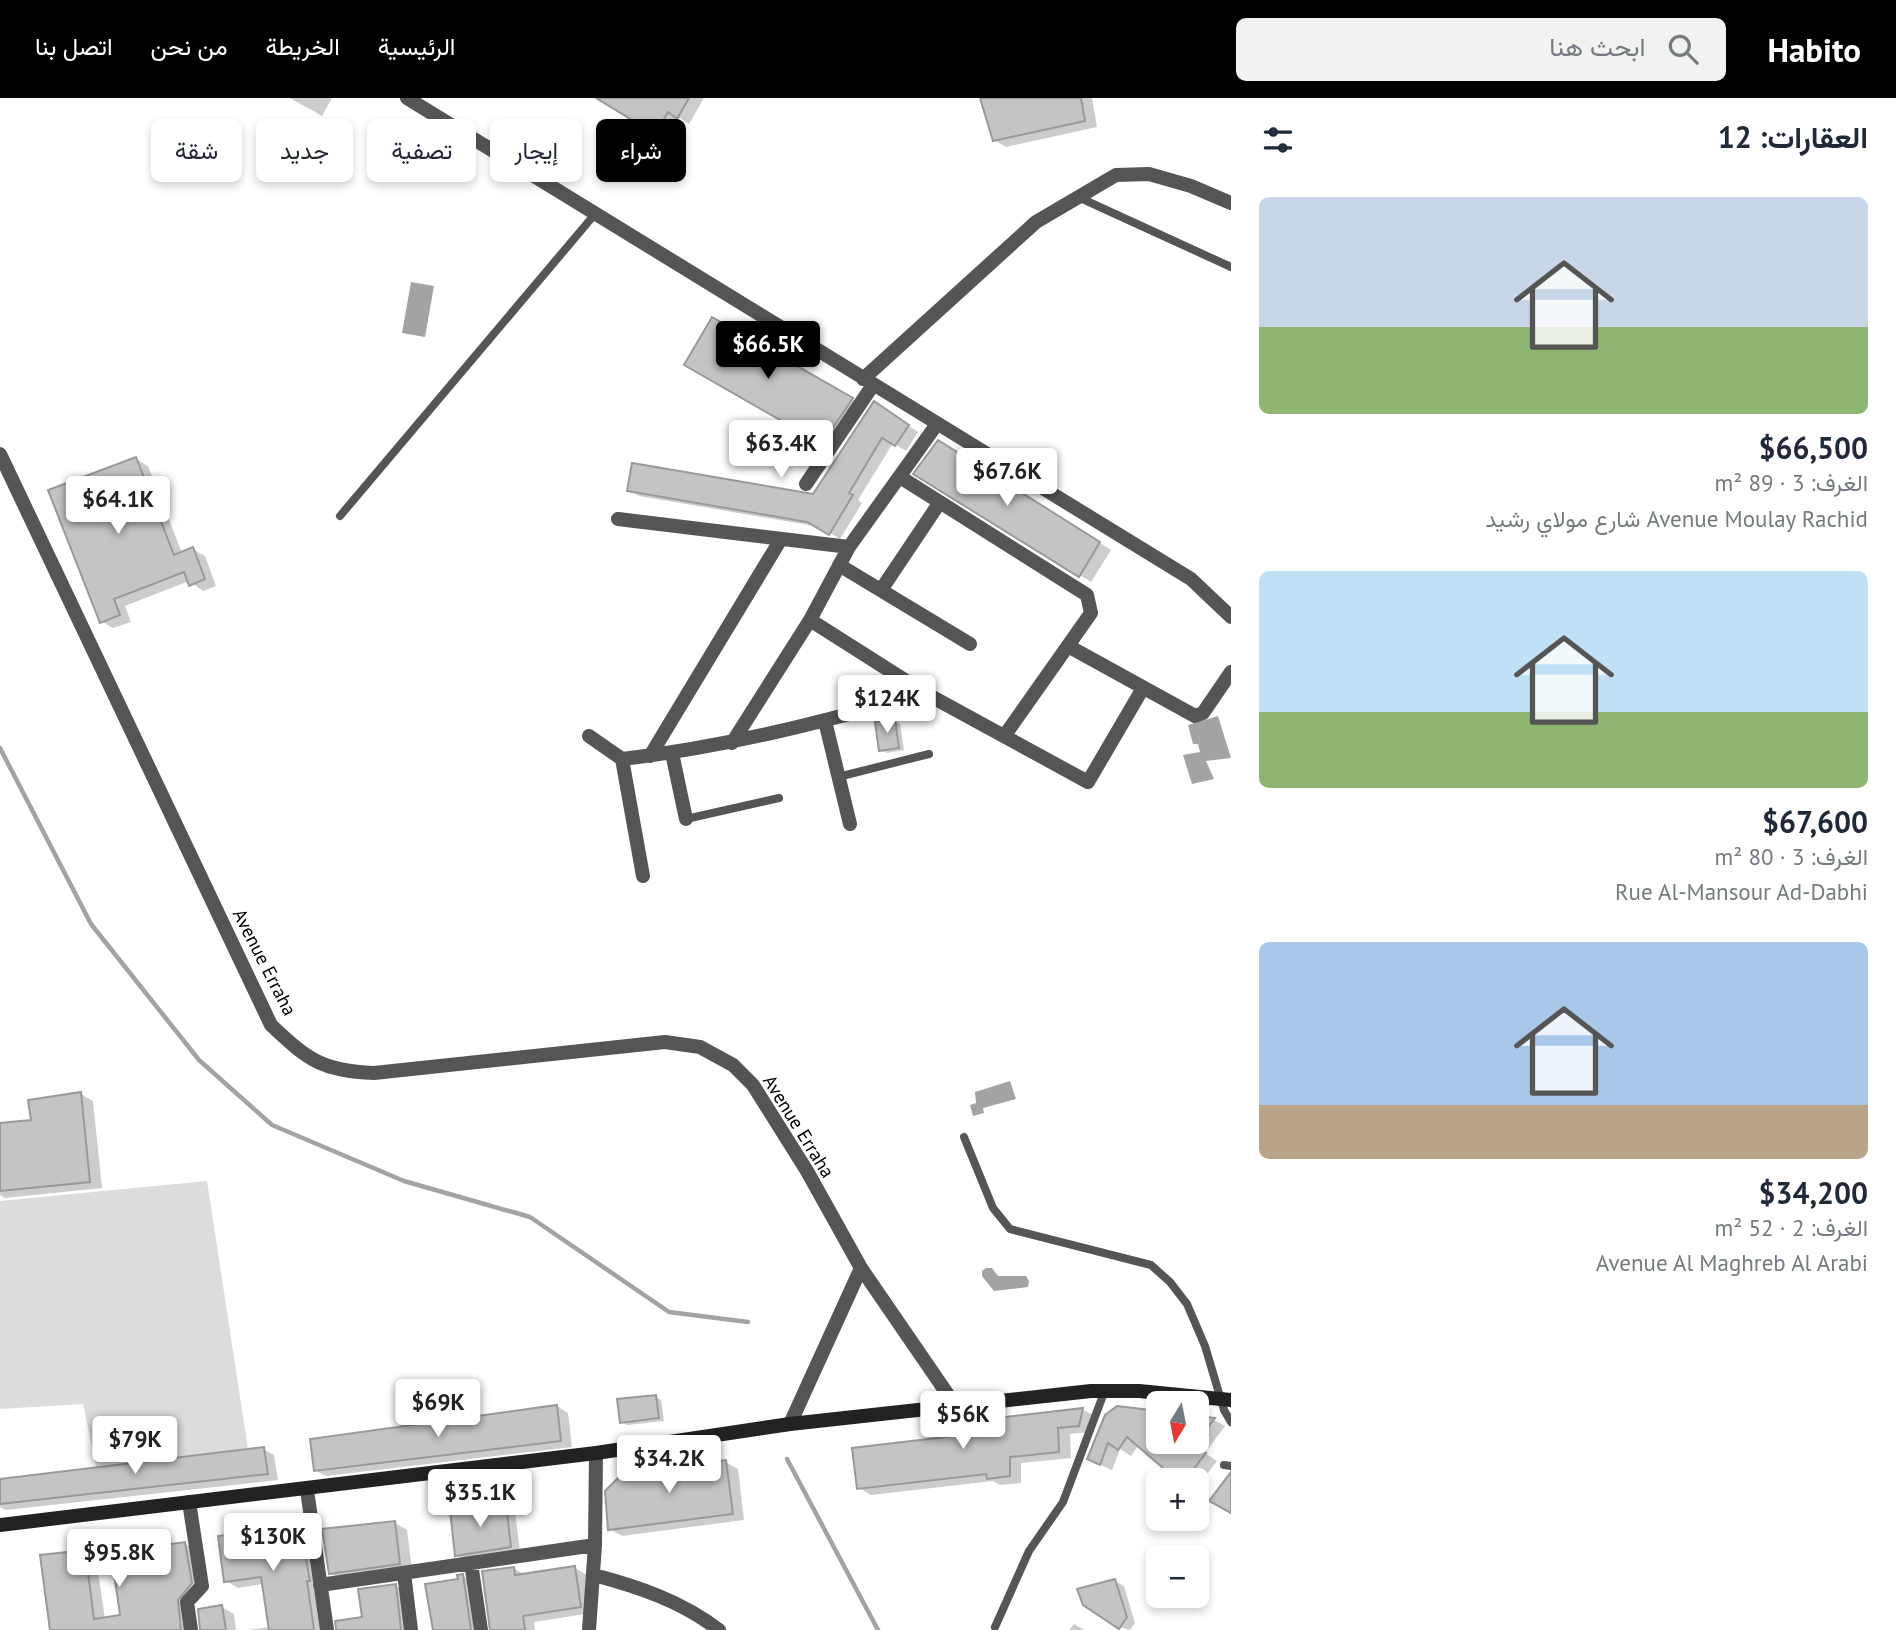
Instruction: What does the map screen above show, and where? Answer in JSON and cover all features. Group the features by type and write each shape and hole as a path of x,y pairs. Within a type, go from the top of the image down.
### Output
{"main road":[{"path":"0,1525 307,1490 596,1453 790,1424 955,1405 1105,1391 1227,1400"}],"street":[{"path":"407,98 1191,579 1231,617"},
{"path":"806,484 868,382 1036,222 1116,176 1149,174 1191,186 1231,203"},
{"path":"732,743 810,620 849,547 937,425"},
{"name":"Avenue Erraha","path":"0,454 271,1025 307,1059 345,1072 364,1073 665,1042 701,1048 733,1065 753,1085 807,1171 862,1268 955,1405"},
{"path":"900,477 1087,595 1091,613 1005,735"},
{"path":"881,590 940,502"},
{"path":"618,519 849,547"},
{"path":"650,755 781,539"},
{"path":"839,565 970,644"},
{"path":"810,620 925,693 1088,782 1143,688"},
{"path":"1068,646 1188,713 1199,716 1231,672"},
{"path":"589,736 621,759 672,753 732,743 825,722 925,693"},
{"path":"825,722 850,824"},
{"path":"672,753 686,819"},
{"path":"621,759 643,876"},
{"path":"790,1424 862,1268"},
{"path":"589,1630 594,1575 596,1453"},
{"path":"307,1490 327,1630"},
{"path":"189,1502 202,1586 200,1592 187,1602 191,1630"},
{"path":"320,1585 595,1545"},
{"path":"471,1563 481,1630"},
{"path":"404,1573 411,1630"},
{"path":"594,1575 644,1589 678,1603 719,1630"}],"lane":[{"path":"1078,197 1231,267"},
{"path":"340,516 595,214"},
{"path":"838,777 929,754"},
{"path":"686,819 779,798"},
{"path":"964,1137 992,1209 1010,1229 1151,1265 1170,1282 1187,1304 1227,1400 1231,1422"},
{"path":"995,1627 1029,1551 1069,1490 1105,1391"}],"shaded area":[{"path":"411,282 434,286 425,337 402,333"},
{"path":"1218,716 1231,758 1206,761 1214,779 1192,784 1183,755 1200,752 1198,744 1193,744 1188,725"},
{"path":"1010,1081 1016,1099 983,1108 984,1113 973,1116 970,1105 976,1103 975,1092"},
{"path":"207,1181 248,1449 96,1467 83,1404 0,1409 0,1201"},
{"path":"992,1268 998,1276 1026,1276 1028,1287 994,1291 982,1276 982,1271"}],"building":[{"path":"596,98 689,98 677,119 668,112 664,119 630,119"},
{"path":"980,98 1081,98 1085,121 993,141"},
{"path":"712,317 853,398 822,444 684,365"},
{"path":"874,401 909,425 895,446 882,438 849,493 853,495 829,535 807,522 627,491 632,463 813,494"},
{"path":"938,440 1100,542 1079,577 913,474"},
{"path":"136,457 174,555 193,547 205,579 189,586 184,572 114,599 120,615 100,623 48,490"},
{"path":"895,719 899,748 879,751 875,722"},
{"path":"81,1092 90,1182 0,1191 0,1123 31,1120 28,1100"},
{"path":"656,1395 659,1418 620,1423 617,1399"},
{"path":"557,1405 561,1441 314,1471 310,1439"},
{"path":"1117,1406 1146,1410 1146,1453 1127,1437 1118,1450 1108,1443 1100,1465 1087,1459 1105,1415"},
{"path":"1083,1408 1079,1426 1058,1428 1059,1452 1010,1457 1010,1476 987,1479 986,1474 857,1489 852,1448 981,1433 979,1420"},
{"path":"264,1447 268,1474 0,1504 0,1479"},
{"path":"1147,1454 1205,1454 1194,1468 1163,1468"},
{"path":"726,1460 733,1514 608,1530 605,1491 623,1473"},
{"path":"1231,1472 1231,1513 1209,1501"},
{"path":"506,1504 511,1547 455,1556 450,1510"},
{"path":"395,1521 400,1564 329,1574 322,1529"},
{"path":"300,1525 310,1581 307,1581 314,1630 269,1630 261,1577 224,1582 218,1536"},
{"path":"185,1542 192,1583 178,1600 181,1630 50,1630 40,1555 85,1550 94,1619 120,1615 111,1552"},
{"path":"575,1566 581,1607 523,1616 525,1630 490,1630 482,1571 514,1567 515,1575"},
{"path":"463,1574 471,1630 433,1630 425,1584 458,1579 457,1575"},
{"path":"1115,1579 1127,1617 1119,1629 1083,1605 1077,1589"},
{"path":"396,1584 401,1630 336,1630 335,1621 362,1617 358,1589"},
{"path":"222,1605 226,1630 200,1630 198,1609"}],"waterway":[{"path":"0,748 91,924 199,1060 272,1125 404,1181 530,1217 669,1312 748,1322"},
{"path":"787,1459 878,1630"}]}
